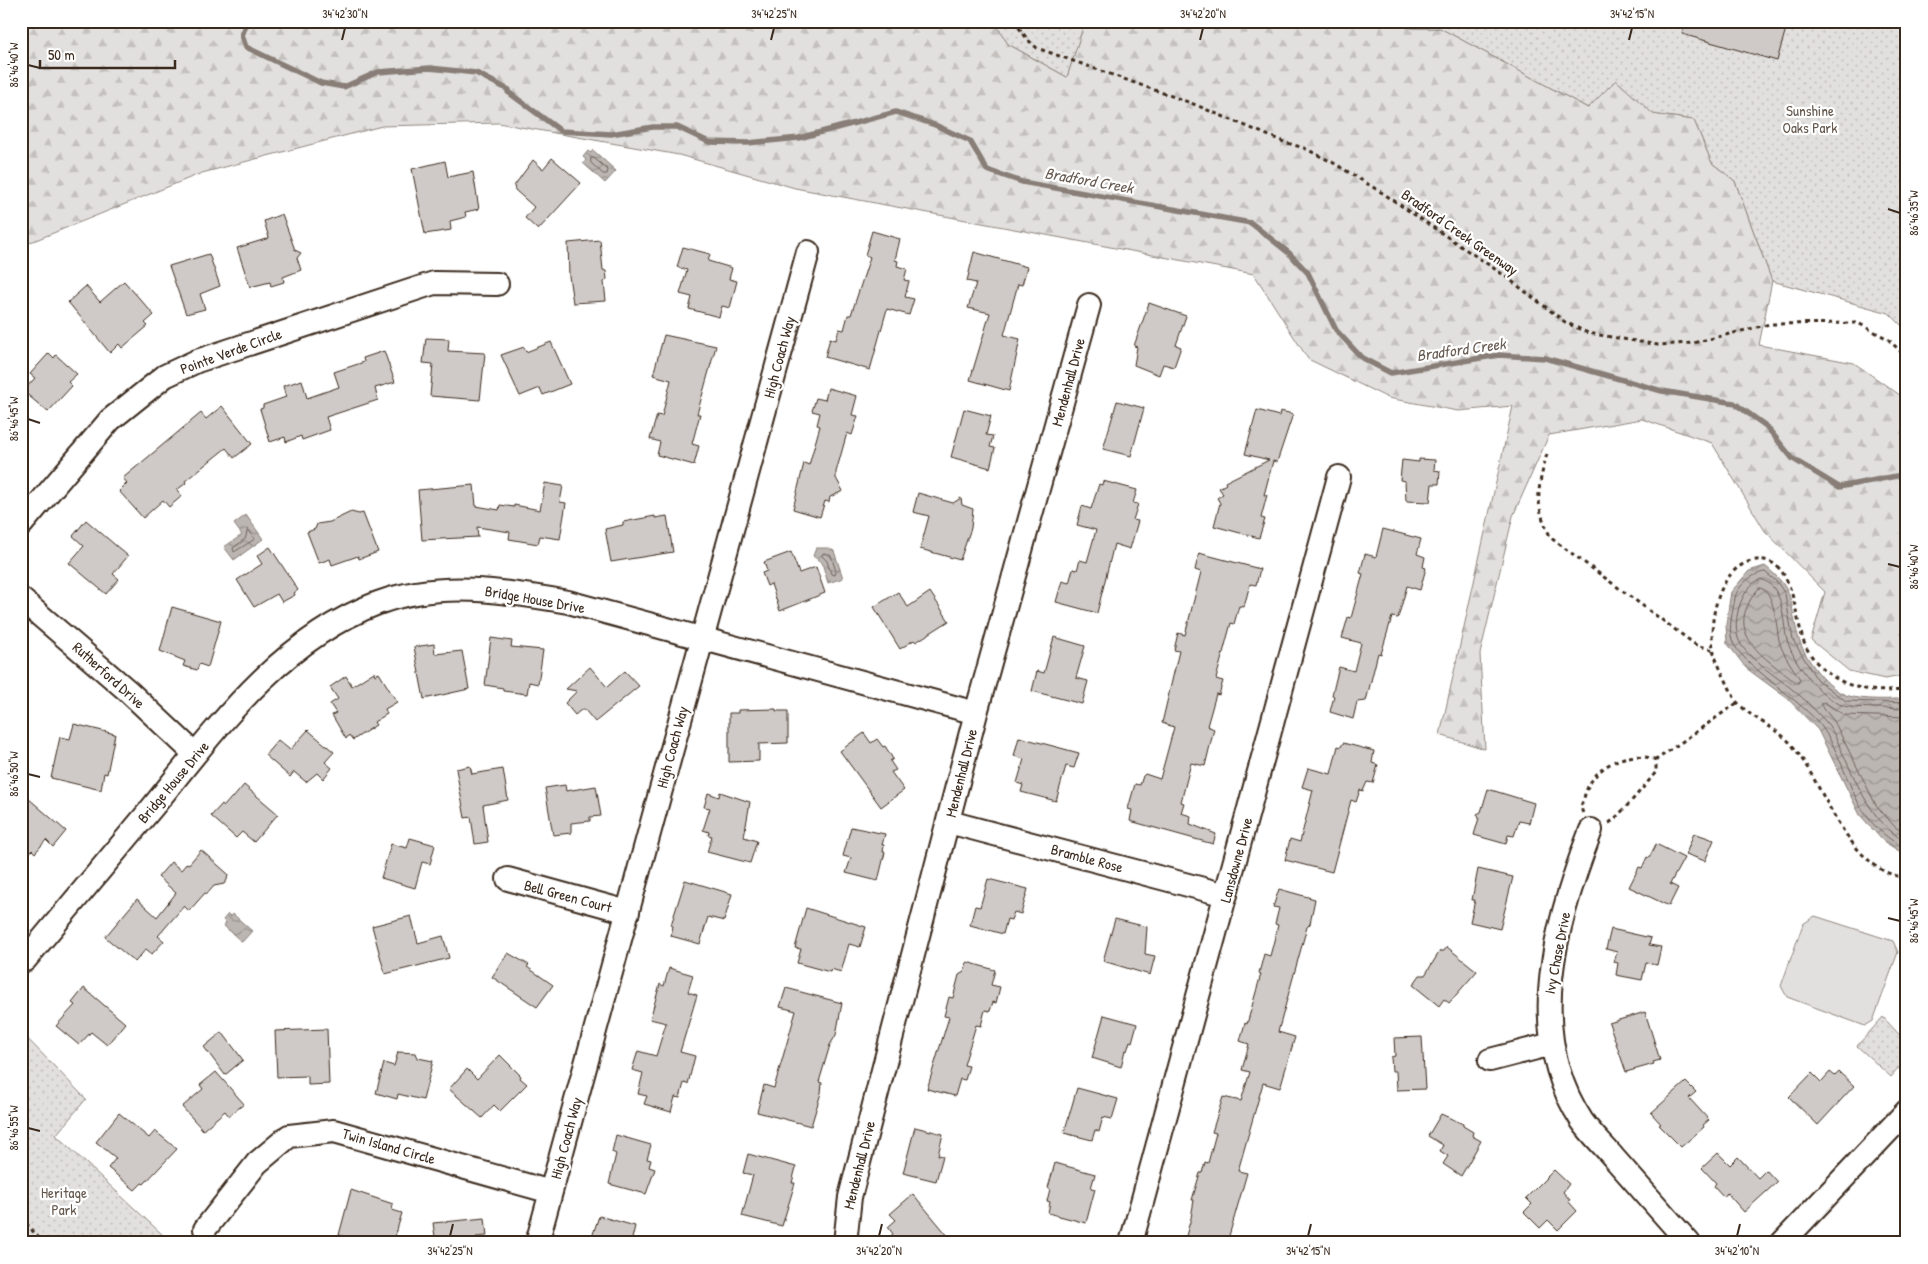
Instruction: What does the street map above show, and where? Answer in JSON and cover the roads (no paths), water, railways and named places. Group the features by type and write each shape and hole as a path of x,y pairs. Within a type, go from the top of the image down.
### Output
{"street":[{"name":"High Coach Way","path":"537,1243 808,252"},
{"name":"Pointe Verde Circle","path":"21,525 110,420 165,376 197,360 434,283 497,284"},
{"name":"Mendenhall Drive","path":"845,1243 850,1197 976,713 1089,305"},
{"name":"Lansdowne Drive","path":"1131,1243 1340,477"},
{"name":"Bridge House Drive","path":"25,960 195,754 262,678 313,636 378,603 430,591 471,588 504,591 568,602 976,713"},
{"name":"Rutherford Drive","path":"21,599 115,679 195,754"},
{"name":"Bramble Rose","path":"949,822 1226,895"},
{"name":"Ivy Chase Drive","path":"1591,830 1573,878 1552,963 1548,1002 1552,1044 1562,1082 1582,1121 1689,1243"},
{"name":"Bell Green Court","path":"508,879 628,912"},
{"path":"1490,1060 1552,1044"},
{"path":"1782,1243 1907,1111"},
{"name":"Twin Island Circle","path":"205,1229 257,1163 289,1136 334,1131 551,1192"}],"water":[{"path":"593,150 616,171 605,183 583,163 586,160 583,157 588,151 591,153"},
{"path":"246,515 263,539 234,560 224,547 242,535 234,524"},
{"path":"816,548 828,548 834,551 843,578 828,583 822,563 813,556"},
{"path":"1765,566 1787,590 1801,644 1811,662 1825,680 1841,693 1849,696 1878,699 1907,698 1907,856 1883,841 1860,815 1818,730 1788,699 1746,668 1727,643 1726,624 1731,592 1749,571"},
{"path":"228,914 231,917 233,914 252,931 242,942 224,926 226,923 223,920"}],"waterway":[{"name":"Bradford Creek","path":"248,21 242,35 246,47 321,83 344,87 378,72 430,68 476,73 509,90 508,92 561,131 611,134 653,127 677,127 709,142 748,143 799,138 896,112 935,125 970,141 987,170 1022,182 1251,223 1289,253 1308,273 1336,330 1362,358 1391,373 1499,355 1545,358 1662,391 1734,403 1766,426 1793,459 1839,487 1907,474"}],"park label":[{"name":"Sunshine Oaks Park","path":"1810,118"},
{"name":"Heritage Park","path":"64,1200"}]}
